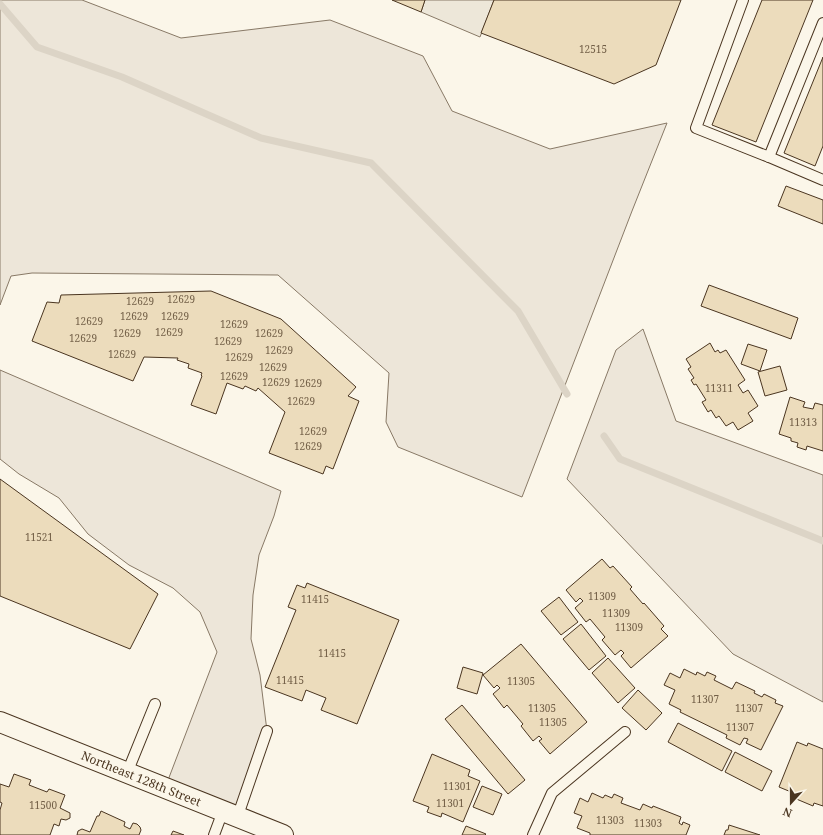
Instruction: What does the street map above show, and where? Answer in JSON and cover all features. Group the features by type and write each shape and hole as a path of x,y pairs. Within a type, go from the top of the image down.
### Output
{"street":[{"name":"Northeast 128th Street","path":"0,722 283,835"}],"lane":[{"path":"743,0 696,128 823,180"},
{"path":"769,157 823,23"},
{"path":"127,773 155,704"},
{"path":"214,835 230,814 267,731"},
{"path":"533,835 552,793 625,732"}],"shaded area":[{"path":"0,0 82,0 181,38 330,20 423,56 452,111 550,149 667,123 522,497 398,447 386,422 389,373 278,275 32,273 11,276 0,305"},
{"path":"425,0 494,0 480,37 421,12"},
{"path":"643,329 676,421 823,475 823,702 733,654 567,479 616,350"},
{"path":"0,370 281,491 274,516 259,555 253,595 251,639 260,675 267,731 237,817 165,788 217,652 200,612 173,588 129,565 88,534 59,498 19,474 0,459"}],"building":[{"path":"392,0 425,0 421,12"},
{"path":"494,0 681,0 656,65 614,84 481,33"},
{"path":"762,0 813,0 756,142 712,125"},
{"path":"823,57 823,146 815,166 784,153"},
{"path":"786,186 823,200 823,224 778,206"},
{"path":"709,285 798,318 791,339 701,306"},
{"path":"211,291 281,319 356,387 348,396 359,401 333,469 326,466 323,474 269,453 285,412 258,388 256,391 245,386 243,389 227,383 216,414 191,405 202,373 188,368 189,364 177,360 178,358 144,357 133,381 32,341 47,302 59,303 61,295"},
{"path":"710,343 715,352 718,350 720,353 726,350 745,380 738,385 743,393 748,390 758,406 748,413 753,421 738,430 733,422 726,426 719,416 716,418 711,410 708,412 702,402 706,400 696,384 694,385 691,380 694,378 688,369 691,367 686,359"},
{"path":"748,344 767,350 760,371 741,364"},
{"path":"780,366 787,390 765,396 758,372"},
{"path":"790,397 805,402 803,407 813,409 815,403 823,405 823,451 807,446 806,450 797,447 798,443 791,441 791,438 779,434"},
{"path":"0,479 158,594 130,649 0,596"},
{"path":"602,559 610,568 613,566 632,587 630,589 664,626 661,629 668,636 631,668 621,656 624,653 621,650 615,655 602,640 605,637 590,619 586,622 575,608 583,601 580,598 576,602 566,590"},
{"path":"307,583 399,620 357,724 321,710 326,698 306,690 302,701 265,687 296,610 288,607 297,585 305,588"},
{"path":"559,597 578,622 561,635 541,611"},
{"path":"581,624 606,656 589,670 563,639"},
{"path":"521,644 587,722 550,754 539,741 542,739 539,736 533,741 521,726 523,724 507,705 504,708 493,694 500,688 497,685 494,688 483,675"},
{"path":"608,658 635,688 618,703 592,673"},
{"path":"463,667 483,673 477,694 457,688"},
{"path":"684,669 696,675 697,672 705,676 707,672 716,676 714,680 732,689 736,682 755,691 754,693 762,697 764,694 776,700 775,703 783,706 761,750 746,743 748,739 744,738 740,745 726,738 727,735 680,712 681,710 669,704 675,690 664,685 670,673 680,678"},
{"path":"638,690 662,713 646,730 622,708"},
{"path":"462,705 525,780 508,794 445,719"},
{"path":"678,723 732,751 722,771 668,742"},
{"path":"797,742 807,746 808,743 823,749 823,806 814,803 813,806 794,798 796,794 779,787"},
{"path":"735,752 772,771 762,791 725,772"},
{"path":"432,754 470,770 468,776 480,781 463,822 442,813 441,817 427,812 429,807 413,801"},
{"path":"14,774 31,780 29,785 47,792 49,789 65,795 60,808 70,813 70,818 66,820 61,819 59,826 54,824 50,835 0,835 0,810 2,803 0,802 0,784 9,787"},
{"path":"482,786 502,794 493,815 473,807"},
{"path":"592,793 603,798 605,795 612,798 614,794 623,798 621,803 640,810 643,804 652,808 653,806 681,817 679,823 682,825 683,822 690,825 686,835 590,835 590,833 577,828 582,816 574,813 580,798 588,802"},
{"path":"101,811 125,822 124,826 130,829 133,823 137,824 141,830 139,835 77,835 78,831 82,829 90,832 97,816 99,816"},
{"path":"729,825 760,835 724,835 726,830 728,830"},
{"path":"466,826 486,834 462,835"},
{"path":"173,831 184,835 171,835"}],"waterway":[{"path":"0,4 37,47 122,77 261,138 371,163 518,311 567,394"},
{"path":"604,436 620,459 823,541"}]}
